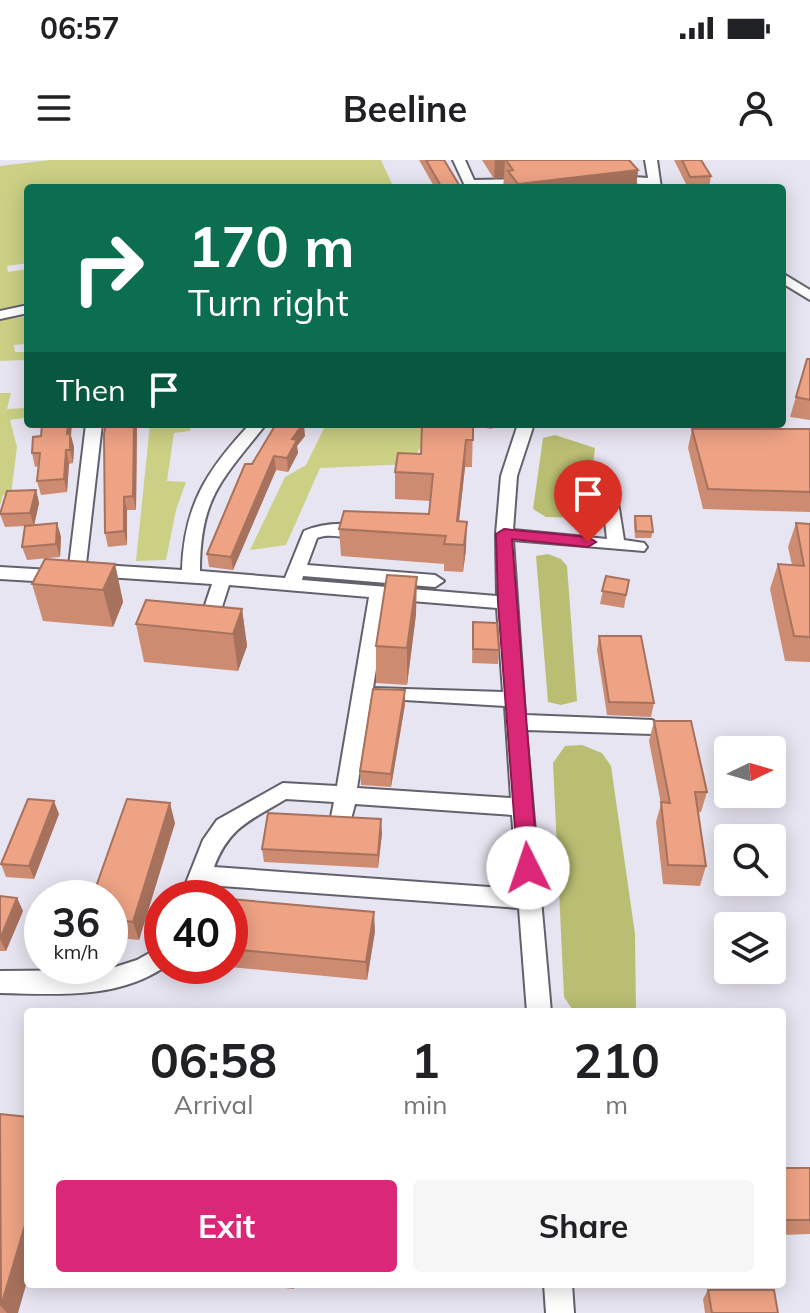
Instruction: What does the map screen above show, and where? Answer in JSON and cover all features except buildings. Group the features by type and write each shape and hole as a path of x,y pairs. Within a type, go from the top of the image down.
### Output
{"street":[{"path":"459,160 471,184"},
{"path":"561,183 620,168 652,164 655,184"},
{"path":"509,184 543,180"},
{"path":"561,183 634,180 648,184"},
{"path":"786,280 810,296"},
{"path":"0,315 24,310"},
{"path":"77,569 94,428"},
{"path":"191,576 193,538 206,487 217,469 254,428"},
{"path":"525,428 509,476 504,534 506,603 539,1008"},
{"path":"610,493 616,545"},
{"path":"294,578 307,538 314,532 380,534"},
{"path":"504,534 638,547"},
{"path":"0,573 51,576 77,569 222,579 435,581"},
{"path":"294,578 379,591 506,603"},
{"path":"181,632 212,634 222,579"},
{"path":"342,817 379,591"},
{"path":"362,692 514,699"},
{"path":"516,722 652,727"},
{"path":"197,880 214,840 225,826 265,799 283,791 523,807"},
{"path":"199,875 530,899"},
{"path":"0,982 107,979 134,974 144,968"},
{"path":"558,1288 560,1313"}],"green space":[{"path":"50,160 381,160 392,184 24,184 24,264 7,266 8,272 24,270 24,307 0,311 0,166"},
{"path":"24,317 24,344 14,345 15,352 24,352 24,360 0,361 0,320"},
{"path":"0,393 11,393 7,409 24,408 24,418 10,420 17,447 11,495 3,495 0,506"},
{"path":"150,428 190,428 190,431 174,433 167,481 186,482 176,510 166,560 136,561"},
{"path":"324,428 432,428 410,464 320,468 286,545 250,550 285,477 306,465"},
{"path":"555,435 595,448 588,509 578,518 546,517 533,509 543,438"},
{"path":"548,554 561,559 567,566 577,701 561,705 548,702 536,556"},
{"path":"582,745 602,753 611,766 635,934 636,1008 571,1008 564,997 553,763 565,746"}],"route":[{"path":"528,868 506,603 504,534 588,542"}]}
